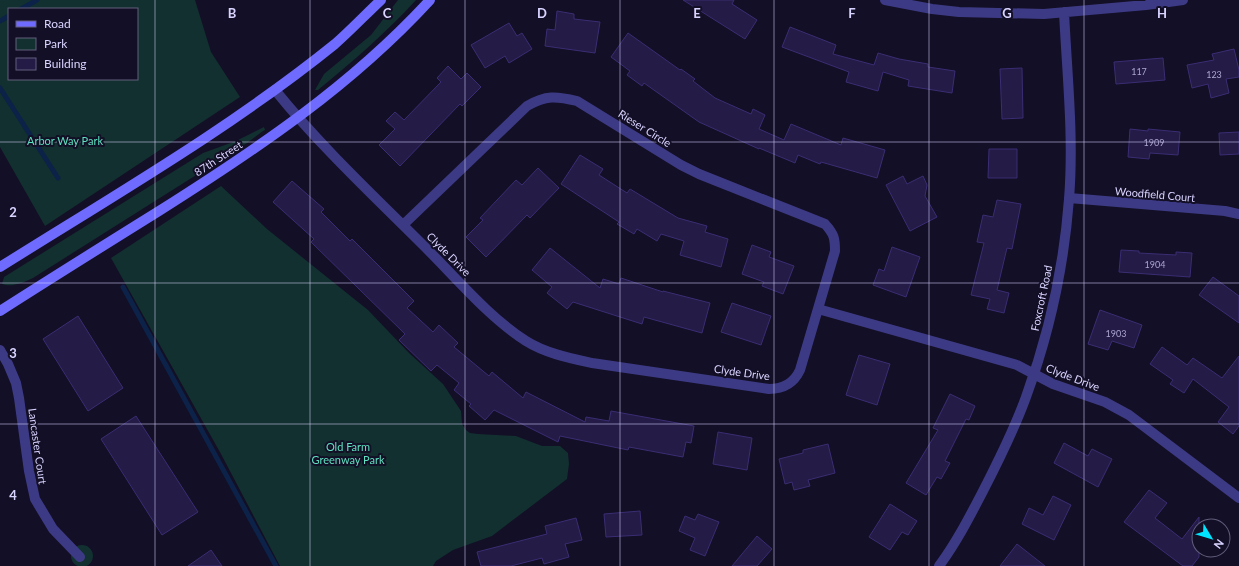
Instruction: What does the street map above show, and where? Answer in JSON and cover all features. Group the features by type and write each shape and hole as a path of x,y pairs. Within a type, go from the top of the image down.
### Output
{"street":[{"path":"0,267 187,150 276,90 336,43 381,0"},
{"name":"87th Street","path":"0,311 258,147 298,118 366,62 430,0"},
{"path":"885,0 932,9 958,12 1037,14 1146,5 1183,0"},
{"name":"Foxcroft Road","path":"939,566 968,520 991,476 1026,398 1034,375 1051,312 1059,273 1069,198 1070,141 1064,12"},
{"name":"Clyde Drive","path":"276,90 298,118 494,316 526,341 554,354 592,363 776,389 791,383 796,378 800,370 818,309 1016,366 1053,384 1105,402 1129,415 1239,498"},
{"name":"Rieser Circle","path":"403,225 527,106 539,99 563,97 577,100 681,165 699,174 825,224 832,231 835,240 835,251 818,309"},
{"name":"Woodfield Court","path":"1069,198 1239,214"},
{"name":"Lancaster Court","path":"0,350 16,383 29,471 35,499 53,529 80,557"}],"green space":[{"name":"Arbor Way Park","path":"0,0 195,0 211,52 240,97 45,226 0,147"},
{"path":"398,0 416,0 368,47 318,90 315,90 324,74 371,35"},
{"path":"264,127 265,130 247,143 33,278 14,285 2,284 4,277 203,153 236,141"},
{"name":"Old Farm Greenway Park","path":"221,186 267,229 368,310 409,353 443,384 461,411 462,424 466,430 470,433 478,434 516,436 542,446 560,446 568,453 569,464 567,479 492,536 453,550 436,561 433,566 280,566 221,454 111,258"},
{"path":"82,545 90,548 93,556 90,564 82,567 74,564 71,556 74,548"}],"building":[{"path":"683,0 734,0 732,4 757,20 745,39"},
{"path":"557,11 574,14 574,19 600,22 595,53 545,46 547,29 555,30"},
{"path":"509,23 517,36 522,33 532,49 509,63 505,56 485,68 471,45"},
{"path":"790,27 836,45 833,54 874,65 878,53 899,59 928,64 928,67 955,71 952,93 908,86 909,80 883,72 878,91 846,82 849,72 782,47"},
{"path":"628,33 695,79 693,81 715,98 751,114 753,109 765,115 759,129 784,140 791,124 841,145 843,138 885,150 877,178 821,162 820,164 798,155 795,163 759,149 699,122 644,83 642,86 627,75 630,71 611,57"},
{"path":"1234,49 1239,70 1239,77 1226,79 1229,93 1211,98 1208,84 1192,88 1187,65 1214,60 1212,54"},
{"path":"1163,58 1165,80 1116,84 1114,62"},
{"path":"448,66 461,79 467,73 481,87 462,106 460,104 400,166 379,145 395,129 386,121 395,112 404,120 441,82 437,78"},
{"path":"1022,68 1023,118 1002,119 1000,69"},
{"path":"1130,129 1180,132 1178,155 1150,153 1149,159 1128,157"},
{"path":"1239,132 1239,154 1220,155 1219,133"},
{"path":"989,149 1017,149 1017,178 988,178"},
{"path":"580,155 603,169 599,175 627,193 630,189 678,218 707,226 705,232 728,239 721,267 680,255 684,241 661,234 657,241 637,229 634,234 617,224 619,222 561,184"},
{"path":"538,168 559,188 530,218 527,215 486,257 466,237 483,220 480,218 516,180 522,185"},
{"path":"903,176 907,184 923,176 927,185 925,196 937,217 910,231 886,185"},
{"path":"292,181 324,209 321,212 350,241 352,239 414,301 407,308 433,332 439,325 458,343 454,347 489,376 492,372 523,398 526,392 585,422 586,417 609,421 611,411 694,426 691,443 686,442 683,457 629,447 628,450 560,436 558,442 494,410 485,420 469,406 471,404 454,390 459,383 437,365 431,371 399,340 405,334 311,242 314,239 273,202"},
{"path":"997,200 1021,204 1012,249 1007,248 997,290 1009,293 1004,313 987,309 990,299 971,295 984,243 977,242 983,215 993,217"},
{"path":"752,245 771,252 769,257 794,266 783,294 762,286 764,282 742,274"},
{"path":"892,247 920,257 906,297 873,285 879,269 884,271"},
{"path":"550,248 600,288 603,279 619,284 621,278 663,292 710,303 702,333 644,317 642,324 573,302 567,309 547,293 552,287 532,270"},
{"path":"1121,250 1139,251 1139,253 1176,255 1176,252 1192,253 1190,277 1119,272"},
{"path":"1213,277 1239,296 1239,323 1199,295"},
{"path":"732,303 771,316 761,345 721,332"},
{"path":"1100,310 1142,325 1134,348 1112,341 1108,350 1088,344"},
{"path":"78,316 123,388 88,411 43,339"},
{"path":"1162,347 1187,365 1193,358 1222,378 1239,356 1239,426 1233,434 1218,422 1229,407 1193,379 1184,393 1170,384 1173,380 1150,364"},
{"path":"859,355 890,364 877,405 846,395"},
{"path":"950,394 975,406 969,420 966,419 945,461 950,463 941,479 937,477 926,495 906,483 938,430 933,428"},
{"path":"136,416 198,512 162,535 101,439"},
{"path":"718,432 752,438 747,470 713,464"},
{"path":"1064,443 1088,456 1092,449 1112,459 1098,487 1054,463"},
{"path":"828,444 835,473 808,480 810,486 794,490 792,482 785,484 779,459 803,453 803,450"},
{"path":"1149,490 1167,503 1155,518 1182,539 1191,527 1191,558 1198,558 1192,566 1183,566 1124,522"},
{"path":"1053,496 1071,505 1054,540 1022,524 1029,508 1043,515"},
{"path":"890,504 917,521 908,535 902,532 890,550 869,537"},
{"path":"640,511 642,535 606,537 604,514"},
{"path":"698,514 719,522 705,556 690,550 695,538 679,531 685,516 695,520"},
{"path":"576,518 582,540 565,544 569,557 544,564 542,558 511,566 481,566 477,552 547,534 545,526"},
{"path":"757,536 772,549 757,566 732,566"},
{"path":"1017,544 1045,566 1000,566"},
{"path":"211,550 222,566 188,566"}],"waterway":[{"path":"23,8 37,0"},
{"path":"0,21 8,17"},
{"path":"0,88 58,178"},
{"path":"123,287 276,566"}]}
